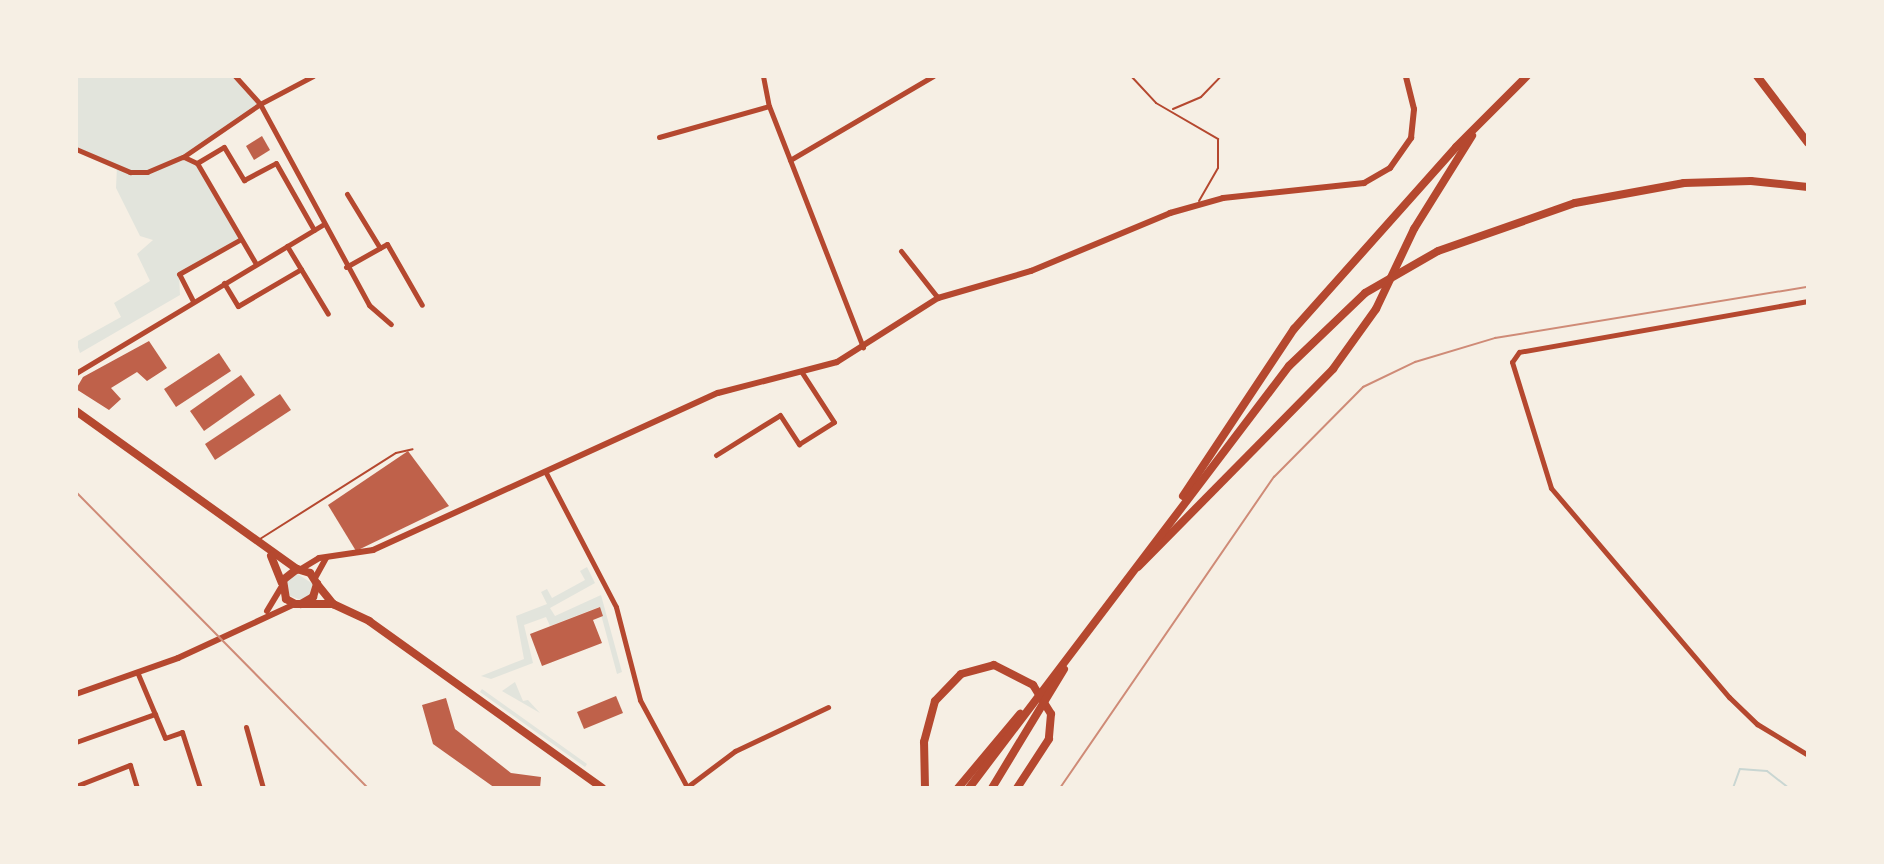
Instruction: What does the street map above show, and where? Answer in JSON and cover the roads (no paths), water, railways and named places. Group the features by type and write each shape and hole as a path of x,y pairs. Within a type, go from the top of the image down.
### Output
{"main road":[{"path":"1158,537 1268,362 1346,270 1527,76"},
{"path":"1757,76 1808,143"},
{"path":"1134,569 1150,559 1193,506 1333,369 1376,309 1432,198 1483,120"},
{"path":"969,788 1304,348 1342,310 1414,262 1546,210 1645,188 1717,181 1808,187"},
{"path":"76,411 268,552 316,581 333,604"},
{"path":"268,552 282,586 298,604 333,604 369,621 599,786"},
{"path":"282,586 299,569"},
{"path":"298,604 313,597 316,581"},
{"path":"992,788 1071,654"},
{"path":"925,788 925,731 941,692 976,667 994,665 1019,675 1039,692 1051,714 1049,739 1017,788"},
{"path":"958,788 1007,725 1033,703"}],"street":[{"path":"235,76 260,104 369,305 391,324"},
{"path":"76,149 130,172 147,172 183,157 260,104 313,76"},
{"path":"763,76 769,106 864,348"},
{"path":"790,160 933,76"},
{"path":"299,569 329,556 373,550 704,399 837,362 864,348 898,319 938,298 1031,271 1197,204 1345,186 1376,177 1398,159 1411,138 1414,109 1406,76"},
{"path":"659,137 769,106"},
{"path":"197,163 224,147 244,180 276,163 314,230"},
{"path":"183,157 197,163 256,264"},
{"path":"347,194 380,248"},
{"path":"76,373 324,224"},
{"path":"193,301 179,274 241,239"},
{"path":"346,267 387,244 422,305"},
{"path":"287,246 328,314"},
{"path":"901,251 938,298"},
{"path":"224,283 238,306 301,269"},
{"path":"1808,301 1519,352 1512,362 1551,488 1729,697 1757,724 1808,755"},
{"path":"716,455 780,415 799,444 834,422 801,371"},
{"path":"545,471 616,607 640,700 686,788 735,751 828,707"},
{"path":"316,581 329,556"},
{"path":"265,614 282,586"},
{"path":"76,694 138,674 265,614 298,604"},
{"path":"138,674 165,738 182,732 200,788"},
{"path":"76,742 155,714"},
{"path":"246,727 263,788"},
{"path":"76,786 130,765 137,788"}],"lane":[{"path":"1131,76 1156,103 1173,111 1182,122 1218,139 1218,168 1197,204"},
{"path":"1173,111 1172,106 1213,88 1221,76"},
{"path":"255,542 396,453 413,449"}],"waterway":[{"path":"1733,788 1740,769 1767,771 1789,788"}],"railway":[{"path":"1060,788 1274,477 1363,387 1415,362 1495,338 1808,287"},
{"path":"76,492 368,788"}]}
